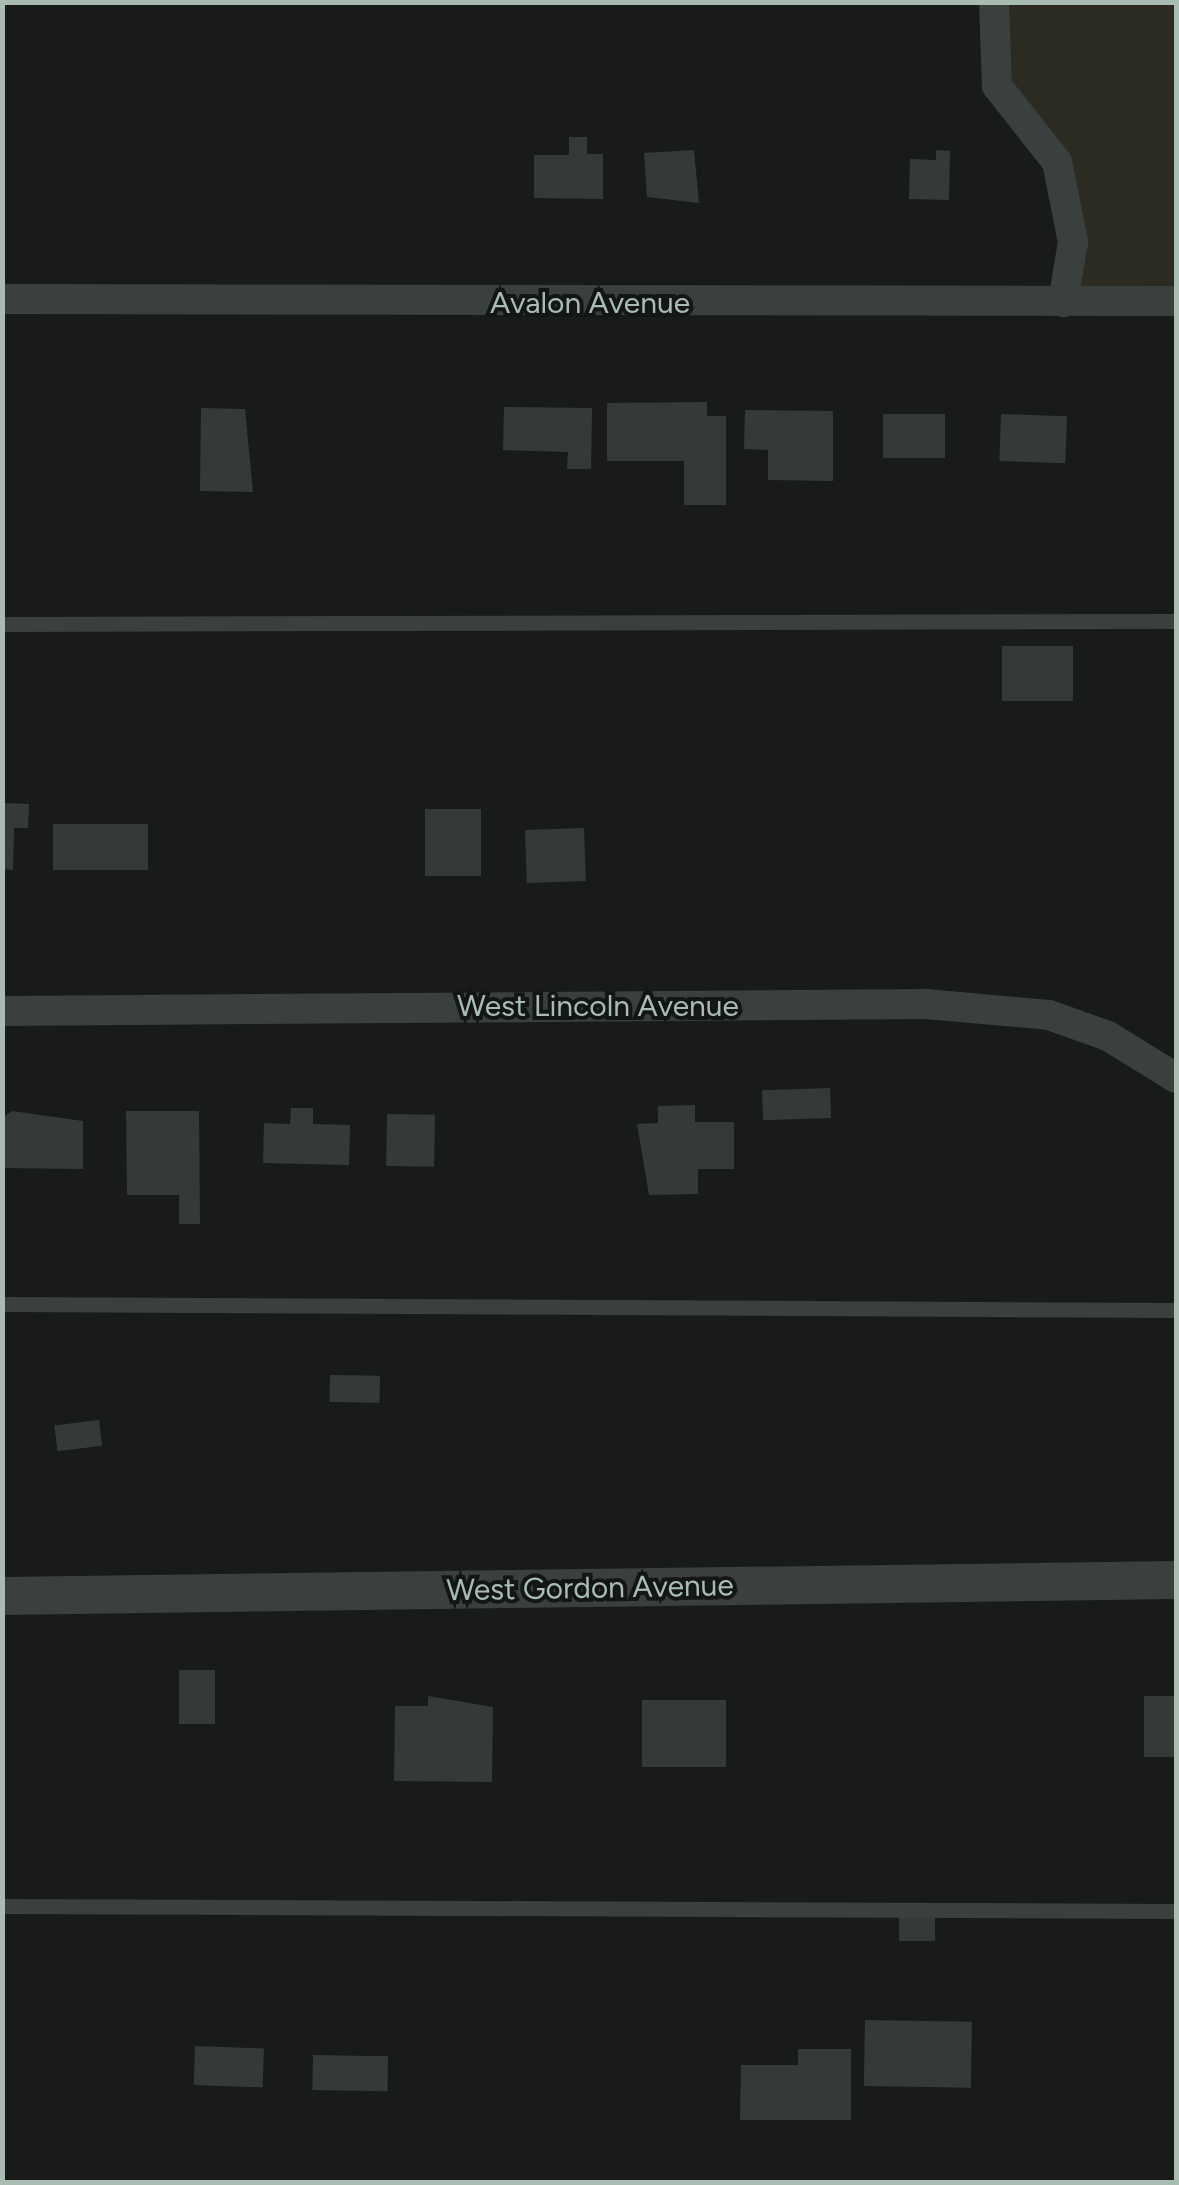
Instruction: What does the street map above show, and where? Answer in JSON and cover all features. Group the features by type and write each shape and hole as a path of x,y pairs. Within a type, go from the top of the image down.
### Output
{"street":[{"path":"994,2 997,86 1060,177 1073,242 1063,302"},
{"name":"Avalon Avenue","path":"2,300 1176,302"},
{"name":"West Lincoln Avenue","path":"2,1010 926,1004 1049,1015 1108,1036 1176,1078"},
{"name":"West Gordon Avenue","path":"2,1596 1176,1580"}],"lane":[{"path":"2,624 1176,622"},
{"path":"2,1304 1176,1310"},
{"path":"2,1906 1176,1912"}],"shaded area":[{"path":"1003,3 1176,3 1176,296 1071,296 1078,237 1003,82"}],"building":[{"path":"569,137 587,137 587,154 603,154 603,199 534,198 534,155 569,155"},
{"path":"694,150 699,203 647,197 644,153"},
{"path":"936,150 950,151 949,200 909,199 910,159 936,160"},
{"path":"707,402 707,416 726,416 726,505 684,505 684,461 607,461 607,403"},
{"path":"504,407 592,408 591,469 567,469 568,452 503,450"},
{"path":"201,408 245,409 253,492 200,491"},
{"path":"745,410 833,411 833,481 768,480 768,450 744,449"},
{"path":"883,414 945,414 945,458 883,458"},
{"path":"1001,414 1067,416 1065,463 999,461"},
{"path":"1002,646 1073,646 1073,701 1002,701"},
{"path":"2,803 29,804 28,828 14,828 13,870 2,869"},
{"path":"425,809 481,809 481,876 425,876"},
{"path":"53,824 148,824 148,870 53,870"},
{"path":"584,828 586,881 527,883 525,830"},
{"path":"830,1088 831,1118 763,1120 762,1090"},
{"path":"695,1105 695,1122 734,1122 734,1169 698,1169 698,1194 649,1195 637,1124 658,1123 658,1106"},
{"path":"291,1108 313,1108 313,1124 350,1125 349,1165 263,1163 264,1123 290,1124"},
{"path":"12,1111 83,1121 83,1169 2,1168 2,1118"},
{"path":"126,1111 199,1111 200,1224 179,1224 179,1195 127,1195"},
{"path":"387,1114 435,1115 434,1167 386,1166"},
{"path":"330,1375 380,1376 380,1403 330,1402"},
{"path":"99,1420 102,1446 58,1451 54,1425"},
{"path":"179,1670 215,1670 215,1724 179,1724"},
{"path":"428,1696 493,1707 492,1782 394,1781 395,1706 428,1706"},
{"path":"1144,1696 1176,1696 1176,1757 1144,1757"},
{"path":"642,1700 726,1700 726,1767 642,1767"},
{"path":"899,1917 935,1917 935,1941 899,1941"},
{"path":"865,2020 972,2022 971,2088 864,2086"},
{"path":"195,2046 264,2048 263,2087 194,2085"},
{"path":"798,2049 851,2049 851,2120 740,2120 741,2065 798,2065"},
{"path":"313,2055 388,2056 387,2091 312,2090"}]}
